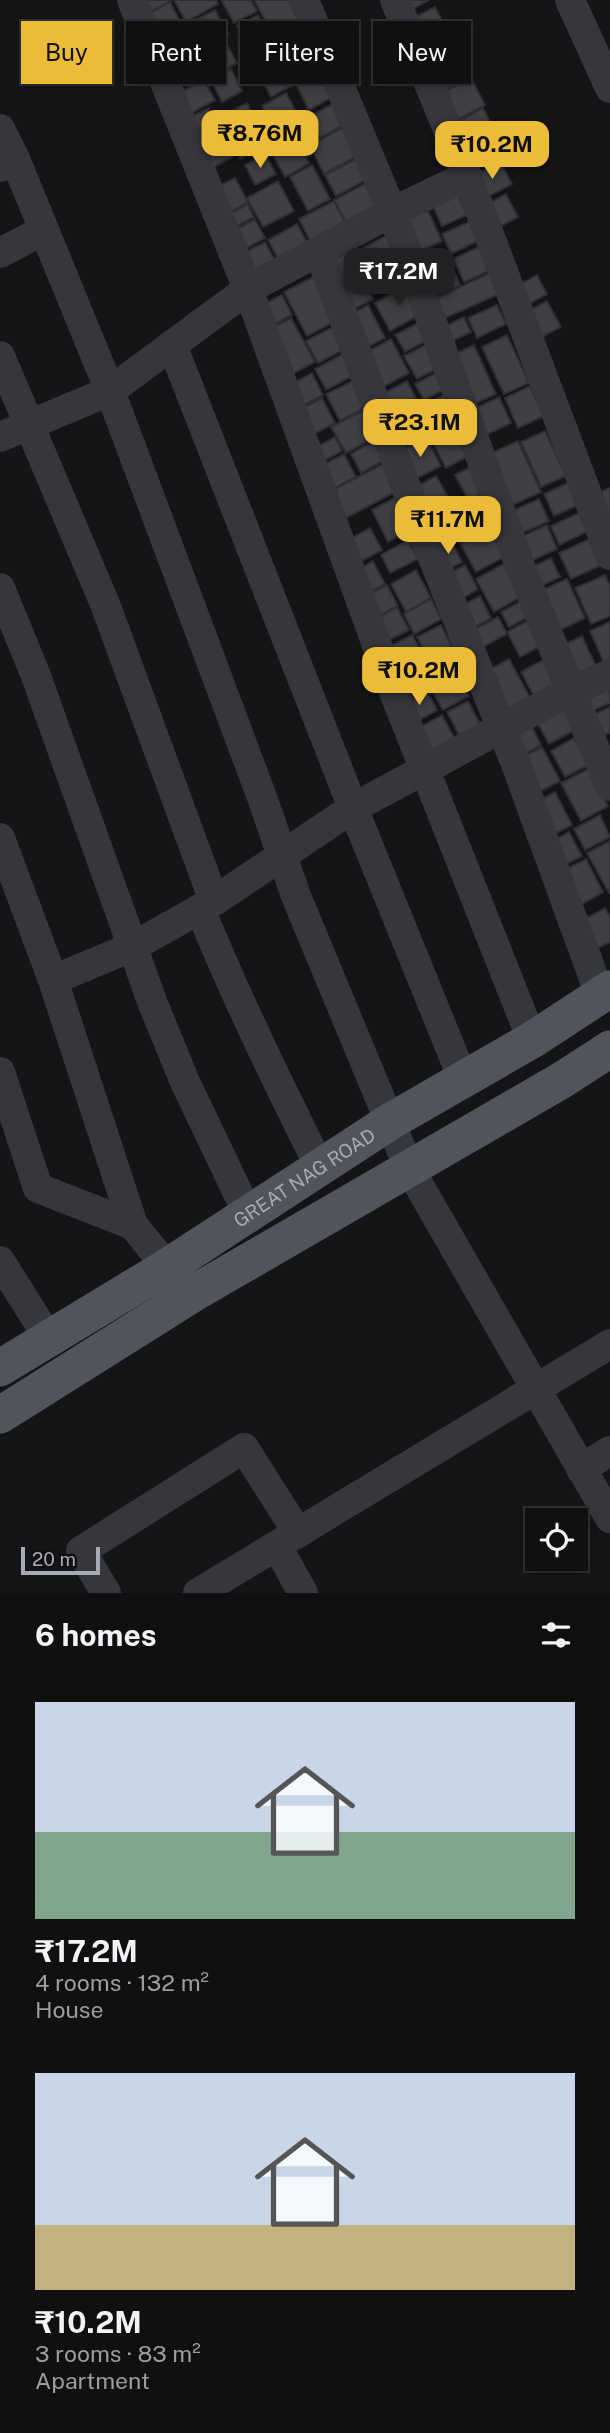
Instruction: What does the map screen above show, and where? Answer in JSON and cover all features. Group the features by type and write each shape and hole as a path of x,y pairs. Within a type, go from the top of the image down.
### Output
{"main road":[{"name":"GREAT NAG ROAD","path":"0,1368 167,1266 391,1121 532,1040 605,992"},
{"path":"0,1415 194,1293 562,1080 610,1049"}],"street":[{"path":"132,0 248,289 389,679 532,1040"},
{"path":"304,0 392,212 520,566 610,786"},
{"path":"395,0 467,176 610,555"},
{"path":"570,0 610,88"},
{"path":"0,129 8,163 44,230 110,390 296,896 409,1168 610,1518"},
{"path":"0,437 110,390 248,289 392,212 467,176"},
{"path":"0,253 44,230"},
{"path":"319,251 423,533 605,992"},
{"path":"172,345 353,808 463,1079"},
{"path":"0,356 106,604 231,984 320,1167"},
{"path":"0,588 36,676 153,1004 248,1214"},
{"path":"53,980 134,946 207,905 353,808 570,691 610,674"},
{"path":"0,838 53,980 133,1225 167,1266"},
{"path":"0,1072 38,1188 133,1225"},
{"path":"0,1261 49,1339"},
{"path":"198,1593 610,1345"},
{"path":"106,1593 80,1551 244,1448 287,1539 303,1593"},
{"path":"581,1469 610,1451"}],"building":[{"path":"143,0 171,0 171,1 150,12"},
{"path":"174,0 216,0 218,4 185,21"},
{"path":"251,0 257,11 234,23 222,1"},
{"path":"254,0 297,0 308,21 266,21"},
{"path":"408,0 429,0 413,9"},
{"path":"170,2 180,21 150,21 147,15"},
{"path":"435,7 442,21 420,21 417,16"},
{"path":"215,10 221,21 193,21"},
{"path":"258,15 261,21 247,21"},
{"path":"226,43 237,63 226,69"},
{"path":"231,69 242,91 222,102 213,84 226,84 226,72"},
{"path":"471,78 485,105 457,120 442,93 459,84 471,84"},
{"path":"196,84 206,84 215,100 186,116 175,95"},
{"path":"264,84 292,84 293,85 271,97"},
{"path":"296,84 327,84 334,96 309,110"},
{"path":"437,84 456,84 441,92"},
{"path":"286,93 300,119 276,132 262,106"},
{"path":"340,100 351,121 320,138 309,117"},
{"path":"247,103 269,144 240,159 218,118"},
{"path":"209,108 220,130 196,142 184,120"},
{"path":"483,108 493,128 463,144 452,124"},
{"path":"342,128 357,156 324,174 310,146"},
{"path":"222,133 234,156 205,172 193,148"},
{"path":"492,134 503,155 476,169 465,148"},
{"path":"295,137 309,163 285,177 270,150"},
{"path":"265,154 276,174 255,185 245,165"},
{"path":"358,158 369,178 336,196 325,175"},
{"path":"500,162 512,184 483,199 471,177"},
{"path":"312,165 330,199 308,211 290,177"},
{"path":"235,178 248,202 225,215 211,190"},
{"path":"372,180 386,206 348,226 334,200"},
{"path":"278,181 294,211 263,227 247,198"},
{"path":"506,194 518,217 501,226 489,203"},
{"path":"458,195 467,215 442,226 433,206"},
{"path":"334,201 348,228 313,247 299,219"},
{"path":"248,204 254,217 228,231 221,219"},
{"path":"427,209 442,241 418,252 403,220"},
{"path":"255,219 265,238 241,251 231,232"},
{"path":"471,221 480,240 451,254 442,234"},
{"path":"297,224 310,248 281,264 268,240"},
{"path":"391,233 410,270 381,285 362,249"},
{"path":"265,242 279,268 254,282 240,255"},
{"path":"483,245 494,269 464,282 453,259"},
{"path":"350,251 362,273 339,285 328,263"},
{"path":"451,264 460,285 433,297 424,276"},
{"path":"490,273 499,294 445,318 436,298"},
{"path":"537,275 547,294 529,304 519,285"},
{"path":"315,276 338,320 307,336 284,292"},
{"path":"361,277 373,299 350,311 338,289"},
{"path":"408,285 423,313 390,331 375,303"},
{"path":"282,295 292,315 269,327 258,307"},
{"path":"547,301 561,327 542,337 528,311"},
{"path":"368,305 385,338 364,349 346,317"},
{"path":"497,305 506,324 477,338 468,318"},
{"path":"464,317 471,332 446,344 439,329"},
{"path":"291,318 315,362 290,375 266,331"},
{"path":"422,321 431,338 405,352 395,335"},
{"path":"333,327 345,349 318,363 306,341"},
{"path":"507,335 529,383 504,394 482,347"},
{"path":"391,339 409,373 379,389 361,355"},
{"path":"430,343 442,366 417,379 404,356"},
{"path":"474,345 496,394 472,405 450,356"},
{"path":"343,354 354,375 326,390 315,369"},
{"path":"440,371 449,387 424,400 415,384"},
{"path":"312,373 323,395 297,409 286,387"},
{"path":"353,381 366,407 340,421 326,394"},
{"path":"407,381 416,398 386,414 377,397"},
{"path":"530,386 544,416 518,428 505,398"},
{"path":"446,394 457,416 431,430 419,408"},
{"path":"499,397 511,423 486,435 474,409"},
{"path":"322,398 335,423 310,436 297,411"},
{"path":"414,407 425,428 400,442 389,421"},
{"path":"368,408 382,434 346,453 331,427"},
{"path":"457,421 474,453 446,468 429,436"},
{"path":"545,431 566,476 541,487 521,442"},
{"path":"335,437 342,451 316,465 308,451"},
{"path":"426,437 441,466 413,480 398,452"},
{"path":"374,441 384,460 361,473 351,454"},
{"path":"518,441 541,492 510,506 487,455"},
{"path":"344,454 356,477 331,490 319,467"},
{"path":"383,464 397,491 342,520 327,493"},
{"path":"474,465 488,491 469,501 455,475"},
{"path":"436,476 447,495 419,509 410,490"},
{"path":"568,483 578,505 554,516 544,494"},
{"path":"610,488 610,511 607,513 598,493"},
{"path":"398,496 415,528 388,542 372,510"},
{"path":"482,497 494,519 461,536 450,514"},
{"path":"539,499 549,521 522,533 512,511"},
{"path":"436,506 443,519 428,527 421,514"},
{"path":"585,510 593,529 559,545 551,526"},
{"path":"446,525 453,538 437,546 430,533"},
{"path":"547,525 557,549 531,561 521,537"},
{"path":"489,527 504,557 476,572 460,543"},
{"path":"370,528 382,550 354,565 343,543"},
{"path":"594,537 606,563 571,579 559,553"},
{"path":"408,540 418,559 390,573 381,555"},
{"path":"452,542 462,562 445,571 435,551"},
{"path":"551,558 560,577 543,585 534,566"},
{"path":"373,561 385,584 368,593 356,571"},
{"path":"505,563 522,596 494,612 476,579"},
{"path":"465,565 478,589 457,601 444,577"},
{"path":"416,570 431,598 406,612 391,584"},
{"path":"605,575 610,586 610,616 591,624 575,588"},
{"path":"567,579 585,618 558,631 540,591"},
{"path":"387,585 398,606 377,617 366,596"},
{"path":"480,596 491,618 469,630 457,608"},
{"path":"431,599 441,619 414,634 404,614"},
{"path":"523,600 531,616 509,627 501,612"},
{"path":"397,607 409,630 385,642 373,620"},
{"path":"498,617 507,634 479,649 470,632"},
{"path":"529,620 543,645 520,657 507,632"},
{"path":"610,622 610,663 605,665 590,631"},
{"path":"441,625 452,647 429,659 417,637"},
{"path":"412,635 424,657 399,670 387,648"},
{"path":"582,636 599,673 576,684 559,647"},
{"path":"450,650 460,668 438,679 428,662"},
{"path":"509,659 533,703 507,717 484,673"},
{"path":"543,660 558,688 536,700 521,672"},
{"path":"421,661 433,682 404,697 393,676"},
{"path":"458,675 469,696 443,710 431,689"},
{"path":"610,686 610,703 589,712 580,691"},
{"path":"427,691 437,710 412,724 402,704"},
{"path":"468,701 483,730 462,741 447,712"},
{"path":"564,704 577,729 549,744 536,720"},
{"path":"610,707 610,733 598,738 588,717"},
{"path":"442,715 457,743 433,756 419,728"},
{"path":"531,725 541,745 519,757 508,737"},
{"path":"574,738 589,765 565,777 551,751"},
{"path":"542,747 560,781 535,794 517,760"},
{"path":"588,769 608,806 581,821 561,783"},
{"path":"555,792 572,825 551,836 534,803"},
{"path":"600,815 610,837 585,850 574,829"},
{"path":"569,832 582,856 563,866 550,842"},
{"path":"610,841 610,893 609,893 587,853"},
{"path":"586,859 603,892 582,904 564,870"},
{"path":"605,908 610,917 610,942 598,948 583,920"}]}
